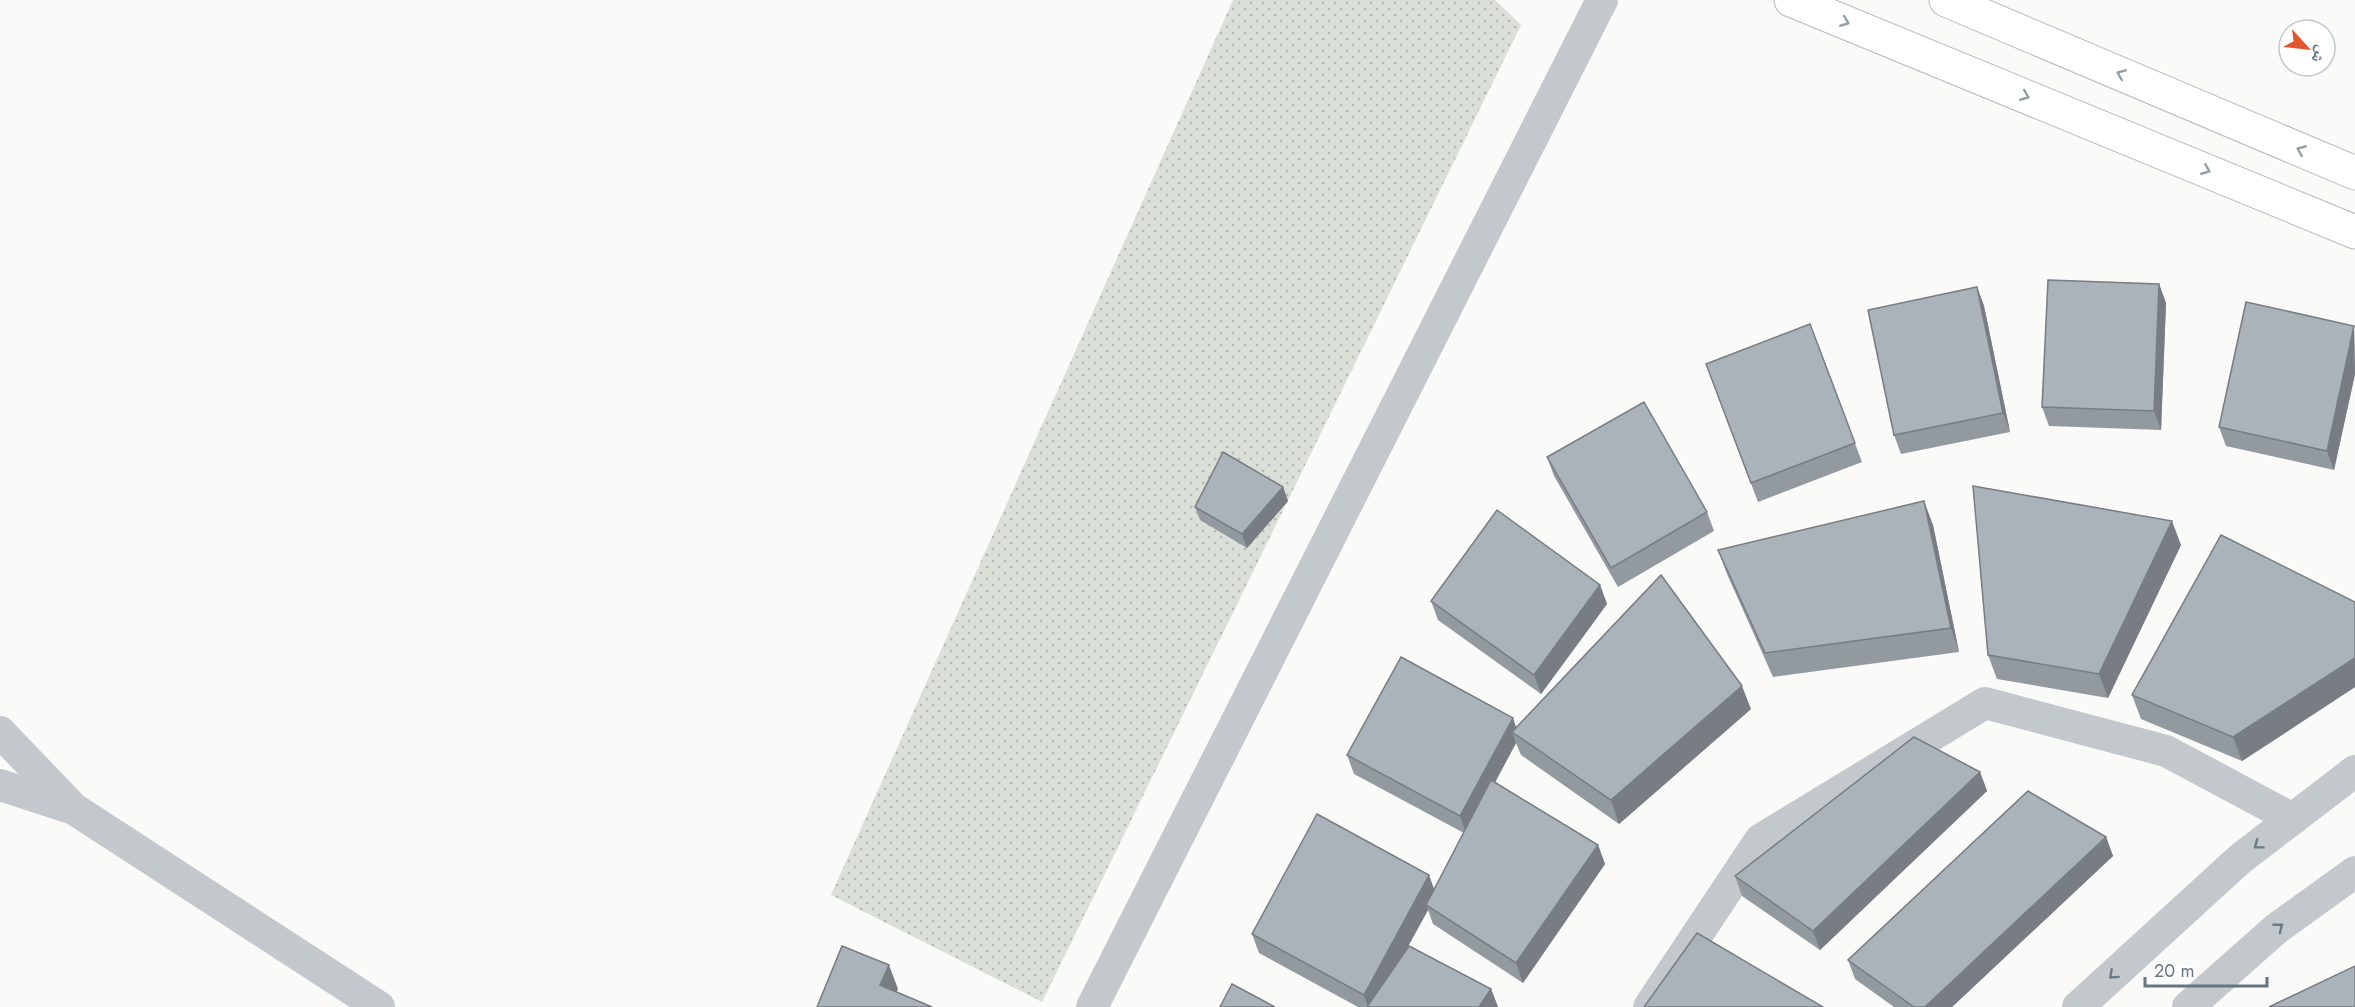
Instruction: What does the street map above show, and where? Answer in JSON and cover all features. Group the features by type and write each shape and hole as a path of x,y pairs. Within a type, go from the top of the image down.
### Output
{"main road":[{"path":"1791,0 2355,232"},
{"path":"1946,0 2355,172"}],"street":[{"path":"1092,1007 1602,0"},
{"path":"1649,1007 1760,840 1985,703 2166,751 2293,819"},
{"path":"0,732 74,809 379,1007"},
{"path":"2078,1007 2240,859 2355,771"},
{"path":"0,785 74,809"},
{"path":"2187,1007 2276,929 2355,872"}],"shaded area":[{"path":"1233,0 1495,0 1521,25 1042,1002 831,895"}],"building":[{"path":"2048,280 2159,284 2154,411 2042,407"},
{"path":"1977,287 2003,413 1894,435 1868,310"},
{"path":"2246,302 2354,326 2327,451 2219,427"},
{"path":"1810,324 1855,443 1751,483 1706,364"},
{"path":"1644,402 1707,512 1611,568 1547,457"},
{"path":"1223,452 1283,487 1242,534 1195,507"},
{"path":"1973,486 2172,521 2099,674 1988,655"},
{"path":"1924,501 1951,628 1765,653 1718,550"},
{"path":"1497,510 1600,585 1534,675 1431,601"},
{"path":"2221,535 2355,602 2355,658 2233,737 2132,695"},
{"path":"1661,575 1742,686 1611,800 1512,732"},
{"path":"1401,657 1513,718 1460,816 1347,755"},
{"path":"1914,737 1980,772 1813,931 1735,876"},
{"path":"1491,780 1598,845 1516,963 1426,905"},
{"path":"2028,791 2106,837 1925,1007 1914,1007 1848,960"},
{"path":"1317,814 1429,875 1364,995 1252,934"},
{"path":"1697,933 1823,1007 1644,1007"},
{"path":"842,946 889,965 880,985 932,1007 817,1007"},
{"path":"1409,946 1491,989 1479,1007 1367,1007"},
{"path":"2355,966 2355,1007 2269,1007"},
{"path":"1232,984 1275,1007 1220,1007"}]}
